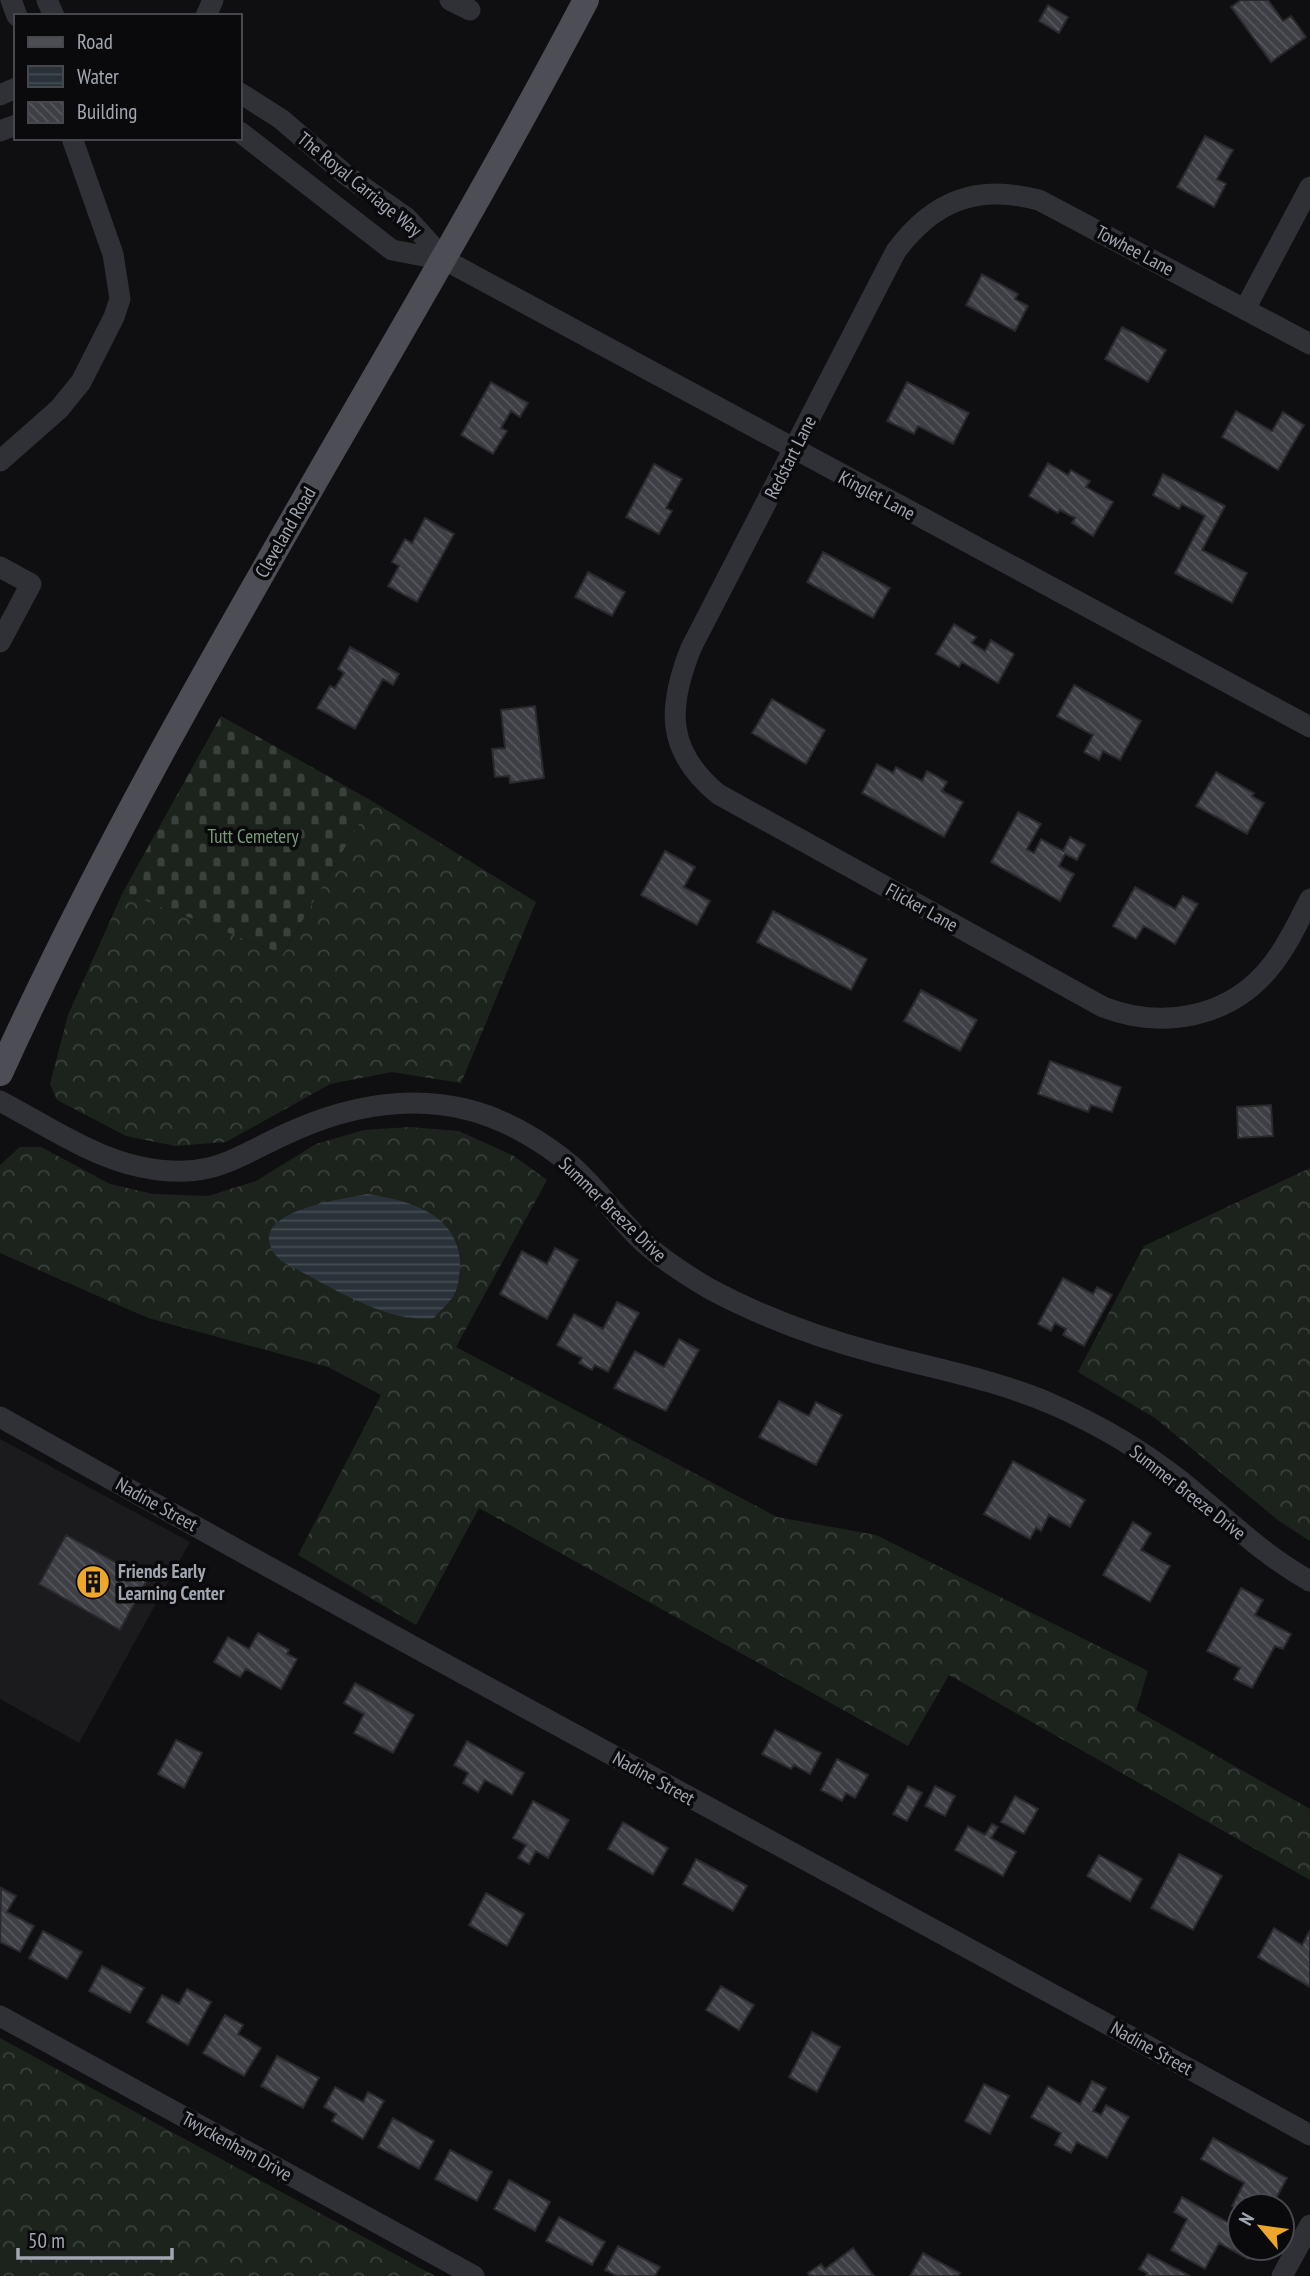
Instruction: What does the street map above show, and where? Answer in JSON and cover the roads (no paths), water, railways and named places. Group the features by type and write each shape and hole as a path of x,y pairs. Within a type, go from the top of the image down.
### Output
{"main road":[{"name":"Cleveland Road","path":"0,1073 76,912 150,774 315,479 445,260 586,0"}],"street":[{"path":"450,0 470,10"},
{"name":"The Royal Carriage Way","path":"242,94 281,120 346,175 407,218 445,260"},
{"name":"The Royal Carriage Way","path":"242,134 392,250 445,260"},
{"path":"0,461 59,409 74,391 114,317 120,299 113,254 73,140"},
{"path":"1245,309 1310,187"},
{"name":"Towhee Lane","path":"950,203 996,193 1039,200 1310,344"},
{"name":"Redstart Lane","path":"677,736 675,701 687,657 793,450 896,251 913,229 950,203"},
{"name":"Kinglet Lane","path":"445,260 1310,727"},
{"path":"0,566 31,584 0,642"},
{"name":"Flicker Lane","path":"677,736 693,771 718,794 1102,1007 1141,1019 1164,1020 1201,1014 1232,999 1271,966 1310,900"},
{"name":"Summer Breeze Drive","path":"0,1101 107,1157 141,1167 179,1171 215,1169 295,1130 343,1112 384,1104 427,1102 471,1111 532,1139 573,1167 643,1242 678,1270 714,1291 822,1337 998,1384 1100,1426 1163,1468 1247,1538 1310,1581"},
{"name":"Nadine Street","path":"0,1417 785,1851 1051,1992 1310,2135"},
{"name":"Twyckenham Drive","path":"0,2015 474,2276"},
{"path":"1282,2276 1310,2225"}],"water":[{"path":"367,1194 413,1205 440,1220 450,1231 457,1244 460,1260 458,1281 453,1296 434,1318 395,1315 355,1300 281,1261 270,1245 270,1232 280,1221 295,1212 334,1200"}],"place":[{"name":"Friends Early Learning Center","path":"93,1582"}],"park label":[{"name":"Tutt Cemetery","path":"253,836"}]}
